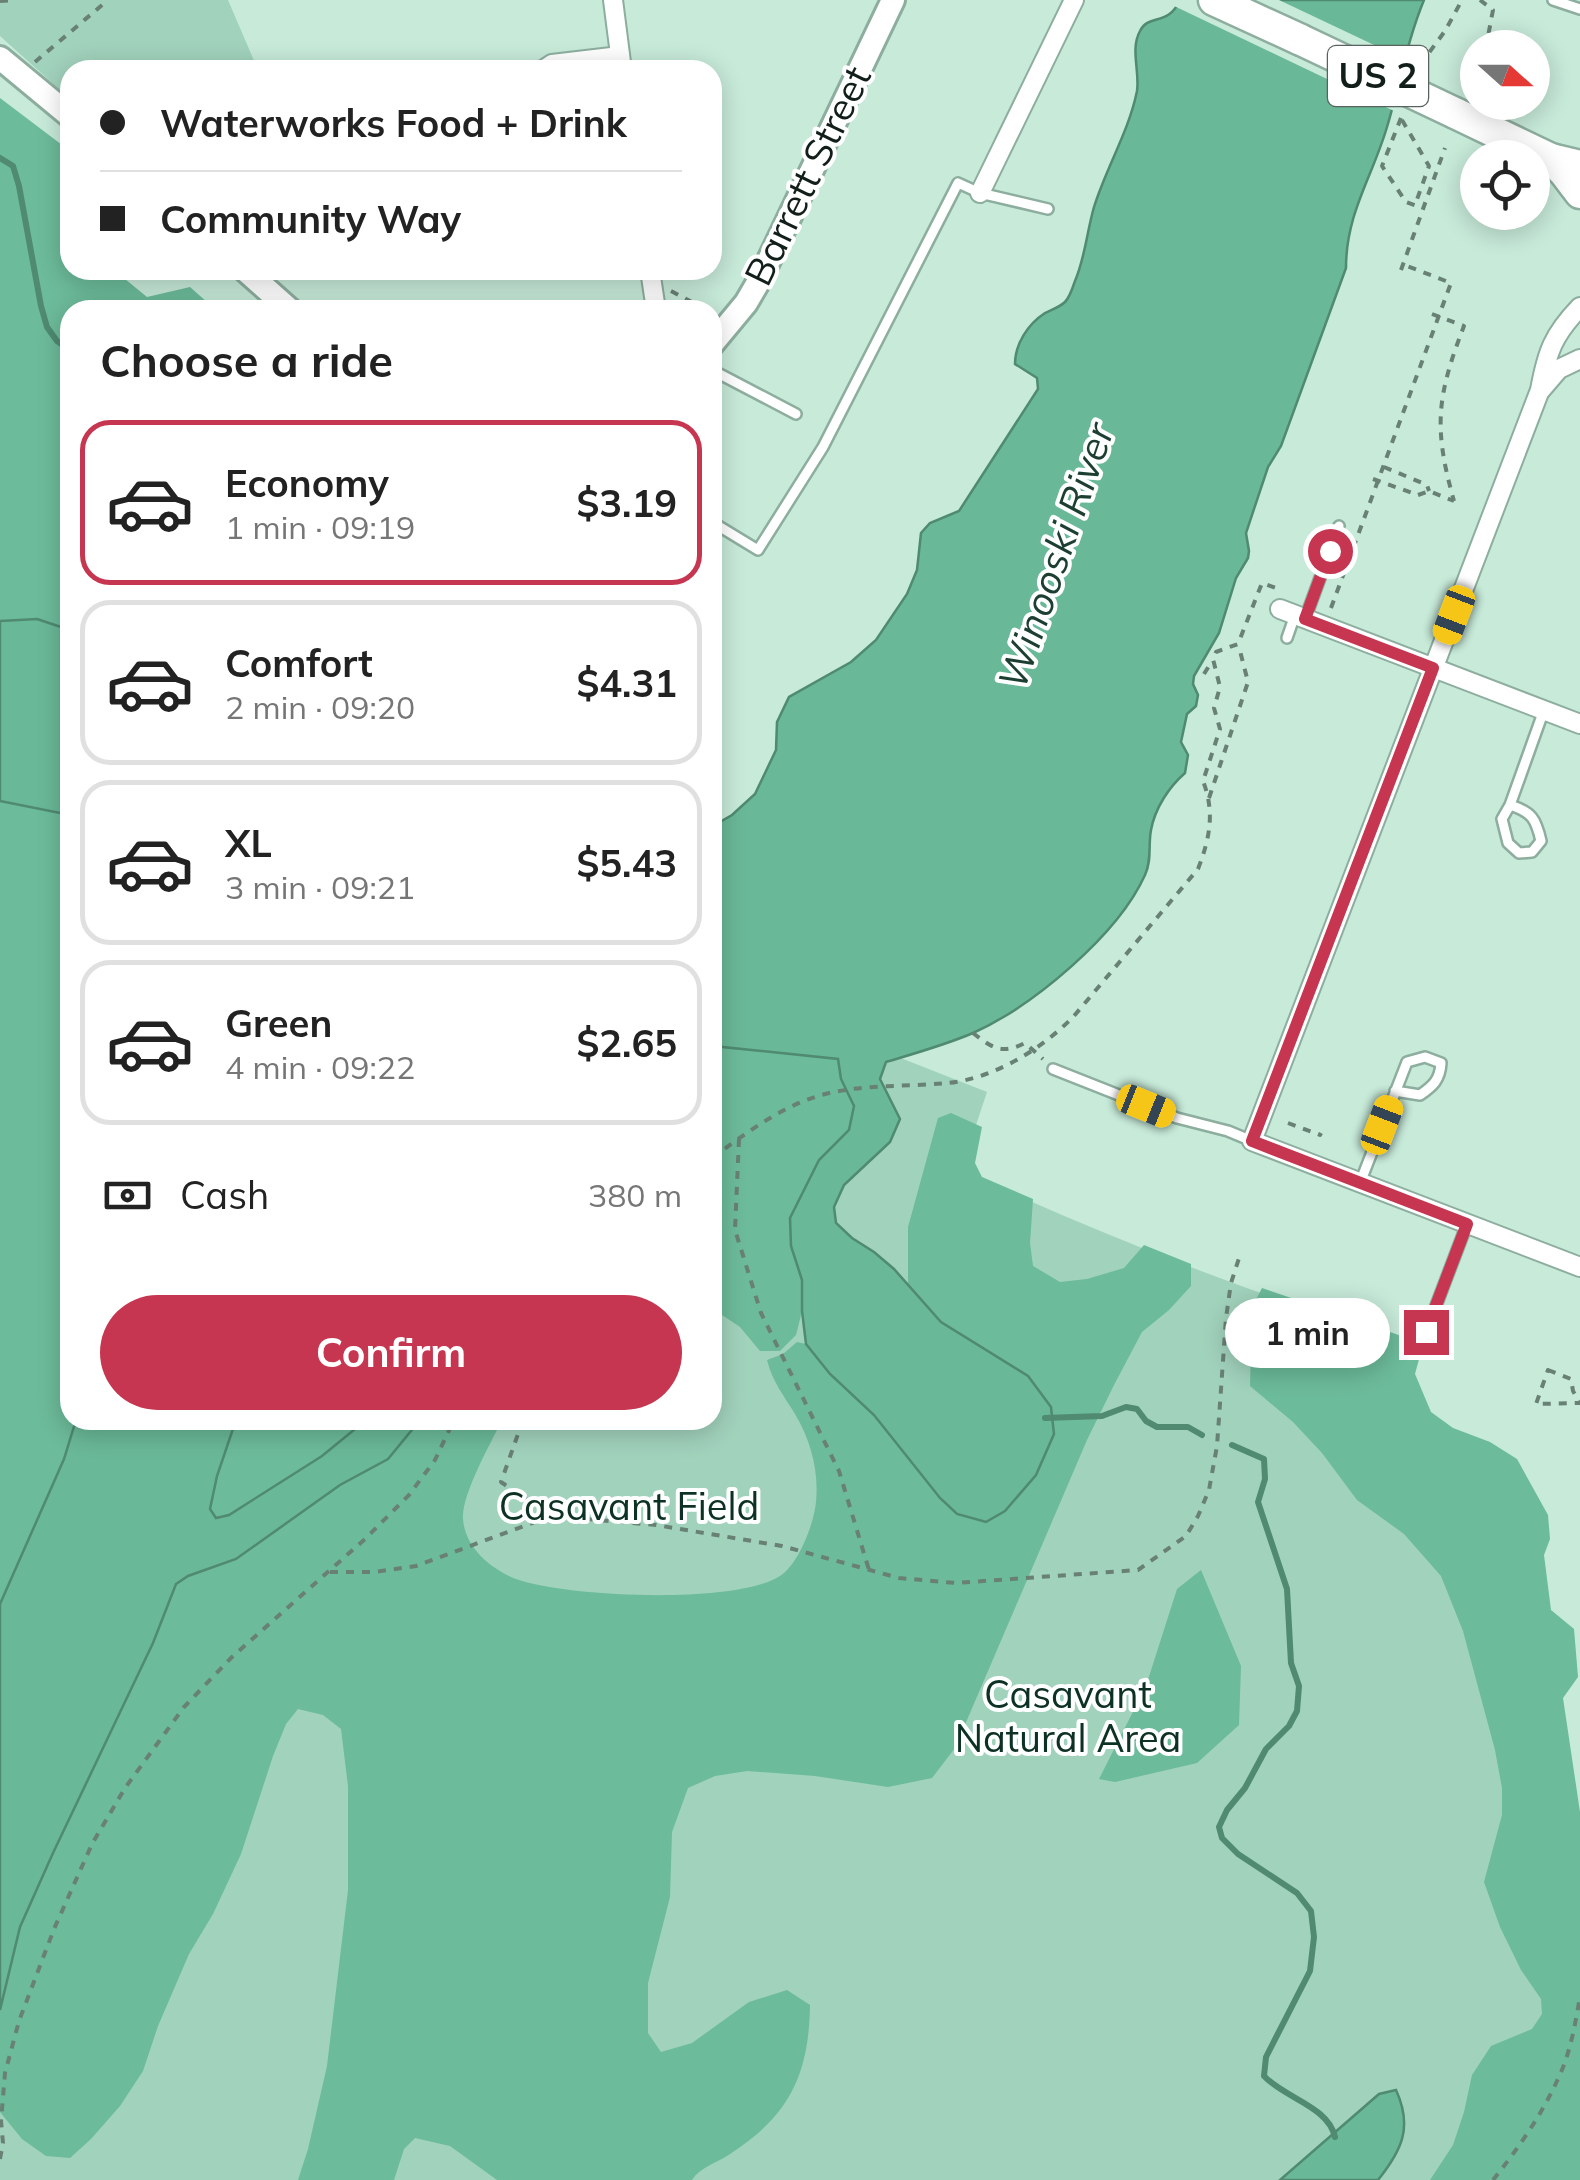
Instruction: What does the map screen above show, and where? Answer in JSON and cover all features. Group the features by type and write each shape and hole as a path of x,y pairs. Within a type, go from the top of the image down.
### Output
{"main road":[{"name":"US 2","path":"1214,0 1300,40 1460,102"},
{"name":"US 2","path":"1493,120 1566,162 1564,172 1580,193"}],"street":[{"path":"614,0 621,60"},
{"name":"Barrett Street","path":"722,332 760,279 893,0"},
{"path":"980,193 1074,0"},
{"path":"0,58 60,108"},
{"path":"256,280 279,300"},
{"path":"1580,306 1553,340 1540,390 1252,1141 1580,1267"},
{"path":"1540,390 1559,368 1580,359"},
{"path":"1293,614 1580,724"}],"lane":[{"path":"1553,0 1580,9"},
{"path":"722,528 758,550 822,447 958,183 980,193 1048,208"},
{"path":"722,375 796,414"},
{"path":"1287,638 1293,614 1340,526"},
{"path":"1510,805 1524,810 1536,823 1540,842 1532,852 1519,852 1508,843 1502,819 1544,710"},
{"path":"1360,1184 1394,1091 1408,1062 1425,1057 1440,1063 1440,1076 1432,1087 1420,1094 1394,1091"},
{"path":"1053,1069 1177,1118 1228,1130 1252,1141"},
{"path":"1426,1332 1467,1224"}],"path":[{"path":"0,0 15,0"},
{"path":"21,75 107,0"},
{"path":"1420,65 1445,32 1462,0"},
{"path":"1480,0 1493,10 1489,30"},
{"path":"1414,206 1429,166 1401,118 1382,166 1406,202 1414,206 1422,208"},
{"path":"1330,608 1451,282 1401,267 1445,148"},
{"path":"670,290 688,300"},
{"path":"1373,478 1418,495 1429,491 1454,500 1443,460 1440,426 1447,371 1464,326 1432,314"},
{"path":"1384,468 1427,485 1429,491"},
{"path":"1204,674 1216,652 1238,644 1262,583"},
{"path":"1209,798 1248,682 1240,651"},
{"path":"722,1151 796,1104 822,1094 959,1082 1005,1065 1034,1049 1074,1016 1198,869 1211,817 1203,781 1220,729 1214,708 1220,687 1212,660"},
{"path":"973,1032 997,1048 1013,1049 1025,1043 1034,1049"},
{"path":"1288,1123 1321,1133"},
{"path":"739,1138 734,1230 760,1313 840,1471 869,1570"},
{"path":"329,1572 374,1572 416,1566 551,1516 656,1525 782,1546 899,1578 956,1583 1138,1570 1186,1536 1209,1490 1217,1446 1226,1318 1241,1252"},
{"path":"1548,1370 1571,1379 1580,1403 1536,1404 1548,1370"},
{"path":"0,2160 6,2073 19,2021 92,1844 126,1788 184,1707 232,1657 409,1495 435,1460 449,1430"},
{"path":"520,1430 501,1482 551,1516"},
{"path":"1493,2180 1558,2079 1580,1998"}],"green space":[{"path":"0,0 228,0 254,60 60,60 60,90 0,36"},
{"name":"Casavant Natural Area","path":"0,747 60,763 60,1430 722,1430 722,988 987,1092 961,1170 1208,1274 1419,1345 1410,1376 1580,1831 1580,2180 0,2180"}],"shaded area":[{"path":"0,98 60,143 60,280 126,280 147,297 190,287 205,300 60,300 60,627 37,619 0,621"},
{"path":"0,801 60,814 60,1430 73,1430 0,1604"},
{"path":"722,1045 838,1059 841,1079 854,1106 849,1130 819,1160 791,1246 802,1280 802,1311 796,1335 780,1351 760,1351 740,1327 722,1315"},
{"path":"951,1113 982,1127 975,1163 982,1177 1033,1199 1033,1266 1060,1282 1087,1279 1124,1268 1144,1245 1191,1264 1191,1286 1142,1332 1114,1385 955,1748 932,1778 888,1787 747,1771 715,1776 688,1788 672,1832 670,1897 648,1983 648,2033 661,2052 692,2043 749,2002 787,1990 810,2005 800,2073 792,2092 767,2125 692,2180 497,2180 450,2146 415,2138 404,2149 394,2180 298,2180 327,2066 348,1890 348,1786 341,1729 323,1715 298,1709 286,1724 241,1854 189,1954 143,2071 120,2106 70,2158 46,2156 22,2139 0,2112 0,2010 20,1927 153,1643 176,1583 236,1559 340,1485 388,1459 412,1430 497,1430 472,1483 463,1519 474,1548 497,1569 540,1585 610,1594 690,1594 758,1585 787,1570 804,1542 815,1511 815,1468 809,1446 767,1360 783,1354 797,1342 806,1344 830,1374 874,1415 940,1498 963,1338 940,1322 908,1287 908,1227 938,1118"},
{"path":"1262,1288 1419,1342 1422,1348 1415,1374 1431,1412 1453,1428 1490,1442 1517,1459 1548,1515 1550,1539 1544,1555 1551,1610 1574,1629 1578,1677 1563,1698 1580,1812 1580,2180 1430,2180 1453,2145 1472,2075 1491,2046 1532,2029 1542,2014 1541,1999 1521,1970 1500,1927 1484,1882 1502,1815 1495,1750 1463,1631 1441,1576 1404,1534 1357,1500 1293,1422 1250,1386 1252,1307"},
{"path":"233,1430 354,1430 322,1456 229,1515 216,1518 210,1510"},
{"path":"1201,1570 1241,1666 1239,1725 1197,1763 1115,1782 1099,1779 1146,1686 1177,1589"}],"water":[{"name":"Winooski River","path":"1180,0 1424,0 1387,127 1350,230 1346,268 1246,533 1248,558 1236,578 1219,633 1194,676 1196,706 1187,714 1181,742 1188,755 1185,773 1168,791 1156,814 1145,875 1095,944 1047,987 973,1033 886,1062 880,1079 900,1119 890,1142 844,1185 834,1207 836,1223 894,1269 941,1322 1028,1376 1051,1407 1054,1434 1036,1475 1005,1511 986,1522 957,1514 940,1498 874,1415 830,1374 806,1344 802,1280 791,1246 790,1218 819,1160 849,1130 854,1106 841,1079 838,1059 722,1047 722,821 755,794 776,750 777,722 789,697 851,662 876,640 907,594 917,570 921,533 930,523 959,511 1038,389 1037,378 1015,364 1017,349 1033,323 1063,304 1069,295 1094,207 1137,91 1137,38 1148,22 1170,14"},
{"path":"37,619 60,627 60,813 0,801 0,621"},
{"path":"73,1430 233,1430 210,1509 216,1518 229,1515 322,1456 354,1430 412,1430 388,1459 340,1485 236,1559 176,1584 153,1643 20,1927 0,2010 0,1604"},
{"path":"1396,2090 1404,2115 1402,2138 1378,2180 1280,2180 1379,2094"}],"pier":[{"path":"1174,0 1279,0 1408,61 1396,112 1172,5"}],"waterway":[{"path":"0,158 13,166 41,306 47,327 60,343"},
{"path":"1045,1418 1102,1416 1126,1407 1137,1409 1157,1427 1188,1427 1202,1435"},
{"path":"1232,1445 1264,1459 1265,1479 1258,1502 1287,1589 1291,1663 1299,1686 1297,1711 1289,1726 1266,1749 1219,1827 1222,1838 1238,1854 1297,1893 1311,1911 1314,1937 1310,1971 1266,2057 1264,2076 1324,2117 1335,2137"}],"route":[{"path":"1330,551 1305,619 1433,668 1252,1141 1467,1224 1426,1332"}],"park label":[{"name":"Casavant Field","path":"629,1507"}]}
